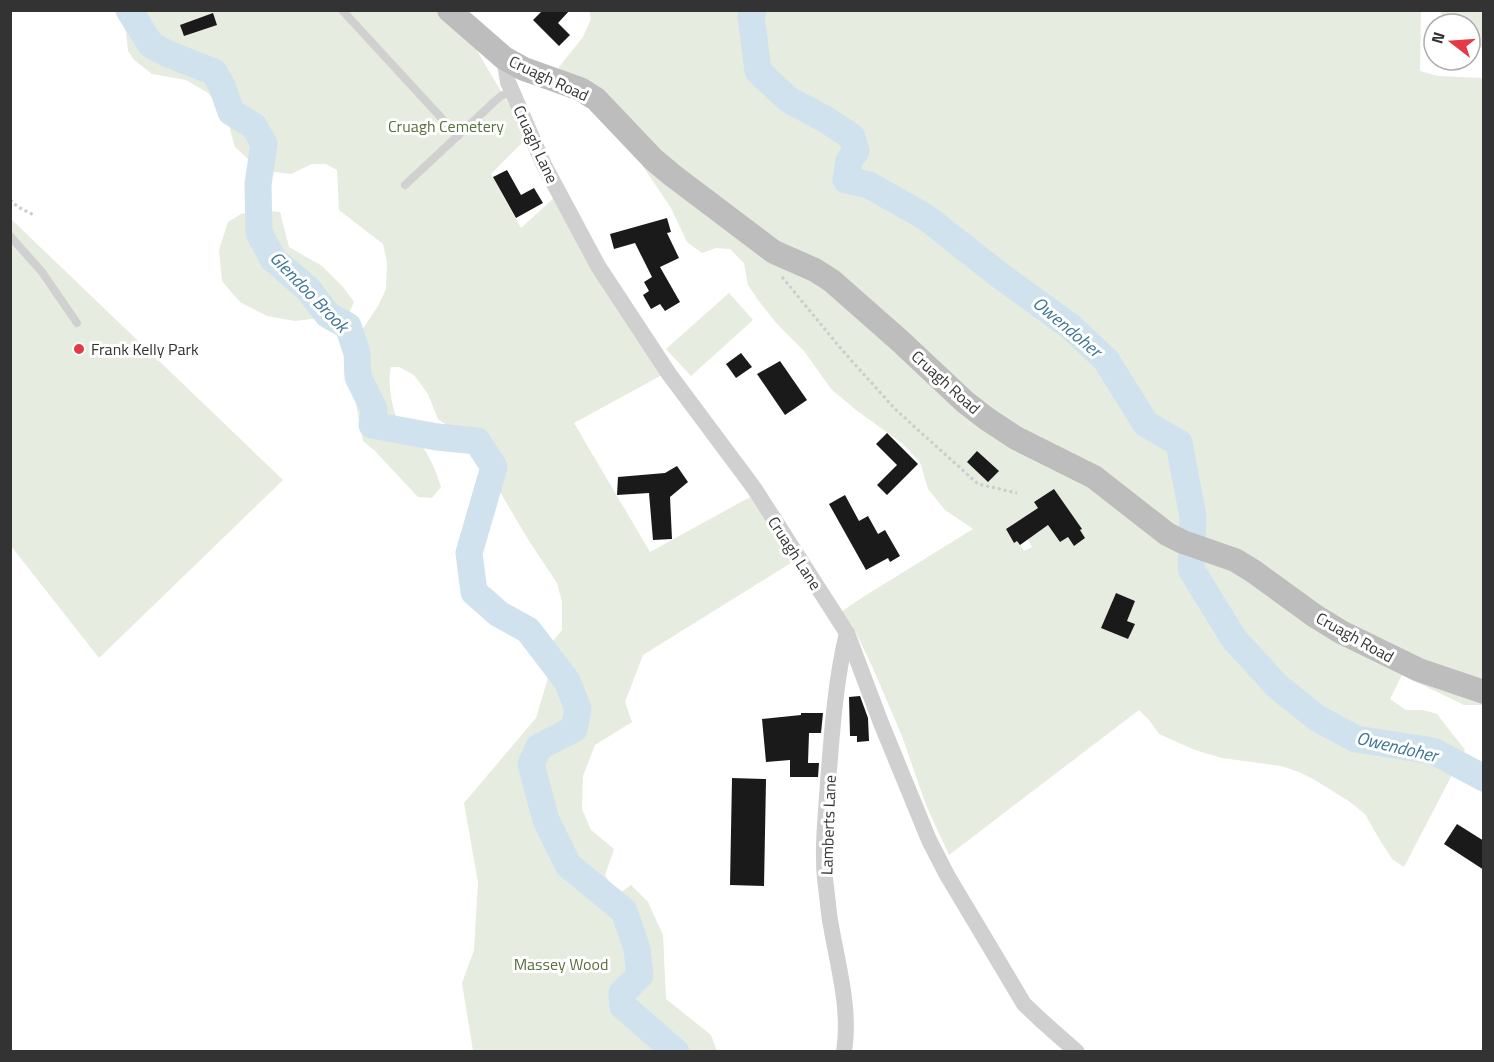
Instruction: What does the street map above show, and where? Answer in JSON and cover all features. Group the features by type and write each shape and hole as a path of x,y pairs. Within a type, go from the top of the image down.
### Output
{"main road":[{"name":"Cruagh Road","path":"449,10 504,58 524,69 580,89 596,99 653,159 774,252 815,270 832,281 987,420 1016,438 1094,477 1167,534 1235,560 1254,571 1315,616 1341,632 1419,670 1484,692"}],"street":[{"name":"Cruagh Lane","path":"504,58 508,82 543,163 598,266 669,374 754,488 847,633 929,840 947,875 1024,1004 1077,1052"},
{"name":"Lamberts Lane","path":"844,1052 846,1040 843,987 830,920 824,841 830,753 841,657 847,633"}],"lane":[{"path":"342,10 458,136"},
{"path":"405,185 494,102 512,91"},
{"path":"10,236 42,272 77,323"}],"path":[{"path":"10,200 34,215"},
{"path":"781,277 896,410 978,484 1017,493"}],"green space":[{"path":"120,11 439,11 476,49 526,139 491,174 521,228 555,197 662,375 574,423 650,552 750,497 794,561 643,655 625,702 632,722 595,745 583,776 582,809 591,830 614,849 605,875 617,895 631,885 648,902 663,935 666,999 711,1035 717,1051 473,1051 462,983 474,950 478,883 464,803 536,718 548,678 546,657 553,641 562,630 562,602 557,583 484,465 464,437 438,419 428,394 414,375 399,367 391,367 390,389 393,406 401,426 427,454 441,487 432,498 418,497 363,441 355,399 347,374 352,348 386,289 387,262 383,244 339,210 337,170 326,164 312,164 291,174 260,170 235,147 225,112 208,93 186,80 152,74 134,60 128,51"},
{"path":"589,11 1421,11 1420,71 1438,76 1483,78 1484,678 1477,679 1482,705 1464,705 1402,675 1390,699 1406,710 1423,710 1437,714 1465,750 1404,867 1392,859 1365,814 1315,780 1281,766 1222,758 1195,750 1159,734 1139,710 949,855 926,805 902,736 872,666 852,625 841,612 973,529 945,510 928,489 920,462 903,444 831,389 804,351 778,325 758,300 748,285 744,263 730,249 716,248 702,253 687,242 671,208 626,141 584,104 555,89 559,67 583,37 591,19","holes":["1054,489 1085,538 1074,546 1068,537 1060,542 1048,525 1028,539 1032,547 1024,551 1017,541 1014,542 1006,529 1038,508 1034,502","1116,593 1135,601 1127,621 1134,624 1128,639 1101,628"]},
{"path":"1483,11 1483,48 1482,12 1441,12"},
{"path":"260,210 280,212 289,247 322,266 343,287 354,302 348,315 334,321 311,319 295,321 267,316 240,302 222,281 219,250 228,222 241,214"},
{"name":"Frank Kelly Park","path":"10,218 283,480 99,658 11,546"},
{"path":"729,293 753,320 691,376 666,349"}],"building":[{"path":"543,10 570,10 558,23 570,35 559,46 533,20"},
{"path":"213,13 217,25 184,36 180,25"},
{"path":"507,170 521,195 534,188 543,203 516,218 493,177"},
{"path":"667,218 671,232 667,233 679,258 660,267 680,302 665,311 660,304 651,309 643,295 649,291 644,282 652,277 635,243 614,249 610,234"},
{"path":"741,353 752,367 736,378 726,364"},
{"path":"780,361 807,400 785,415 757,374"},
{"path":"887,433 918,464 887,495 877,485 897,465 876,444"},
{"path":"977,451 999,471 988,482 967,462"},
{"path":"677,466 688,482 670,497 672,539 653,540 649,493 617,495 618,477 665,473"},
{"path":"1054,489 1082,529 1080,530 1085,538 1074,546 1068,537 1060,542 1048,525 1020,545 1017,541 1014,543 1006,529 1038,508 1034,502"},
{"path":"845,495 859,521 868,516 878,534 885,530 900,556 890,562 888,558 866,570 829,504"},
{"path":"1116,593 1135,601 1127,621 1135,624 1128,639 1101,628"},
{"path":"860,696 868,718 869,741 857,742 857,736 850,736 849,697"},
{"path":"801,713 823,713 821,733 809,733 808,763 819,763 818,777 790,777 790,760 766,762 762,719 801,715"},
{"path":"732,778 766,779 764,886 730,885"},
{"path":"1457,824 1484,841 1484,870 1444,844"}],"waterway":[{"name":"Glendoo Brook","path":"129,10 151,45 214,72 222,86 231,112 254,126 264,144 258,184 259,233 273,259 308,289 328,315 348,326 357,353 358,377 374,409 372,425 437,437 477,441 494,467 469,553 474,592 499,614 528,630 567,681 578,709 574,729 539,747 531,764 546,820 568,865 624,911 637,949 640,975 622,993 623,1006 676,1052"},
{"name":"Owendoher","path":"753,10 751,16 758,71 789,100 825,119 852,137 856,151 849,161 846,180 869,185 927,218 1071,327 1106,360 1146,424 1179,443 1193,517 1191,569 1234,639 1277,686 1317,718 1356,739 1433,751 1484,778"}],"place":[{"name":"Frank Kelly Park","path":"79,349"}],"park label":[{"name":"Cruagh Cemetery","path":"446,126"},
{"name":"Massey Wood","path":"561,964"}]}
